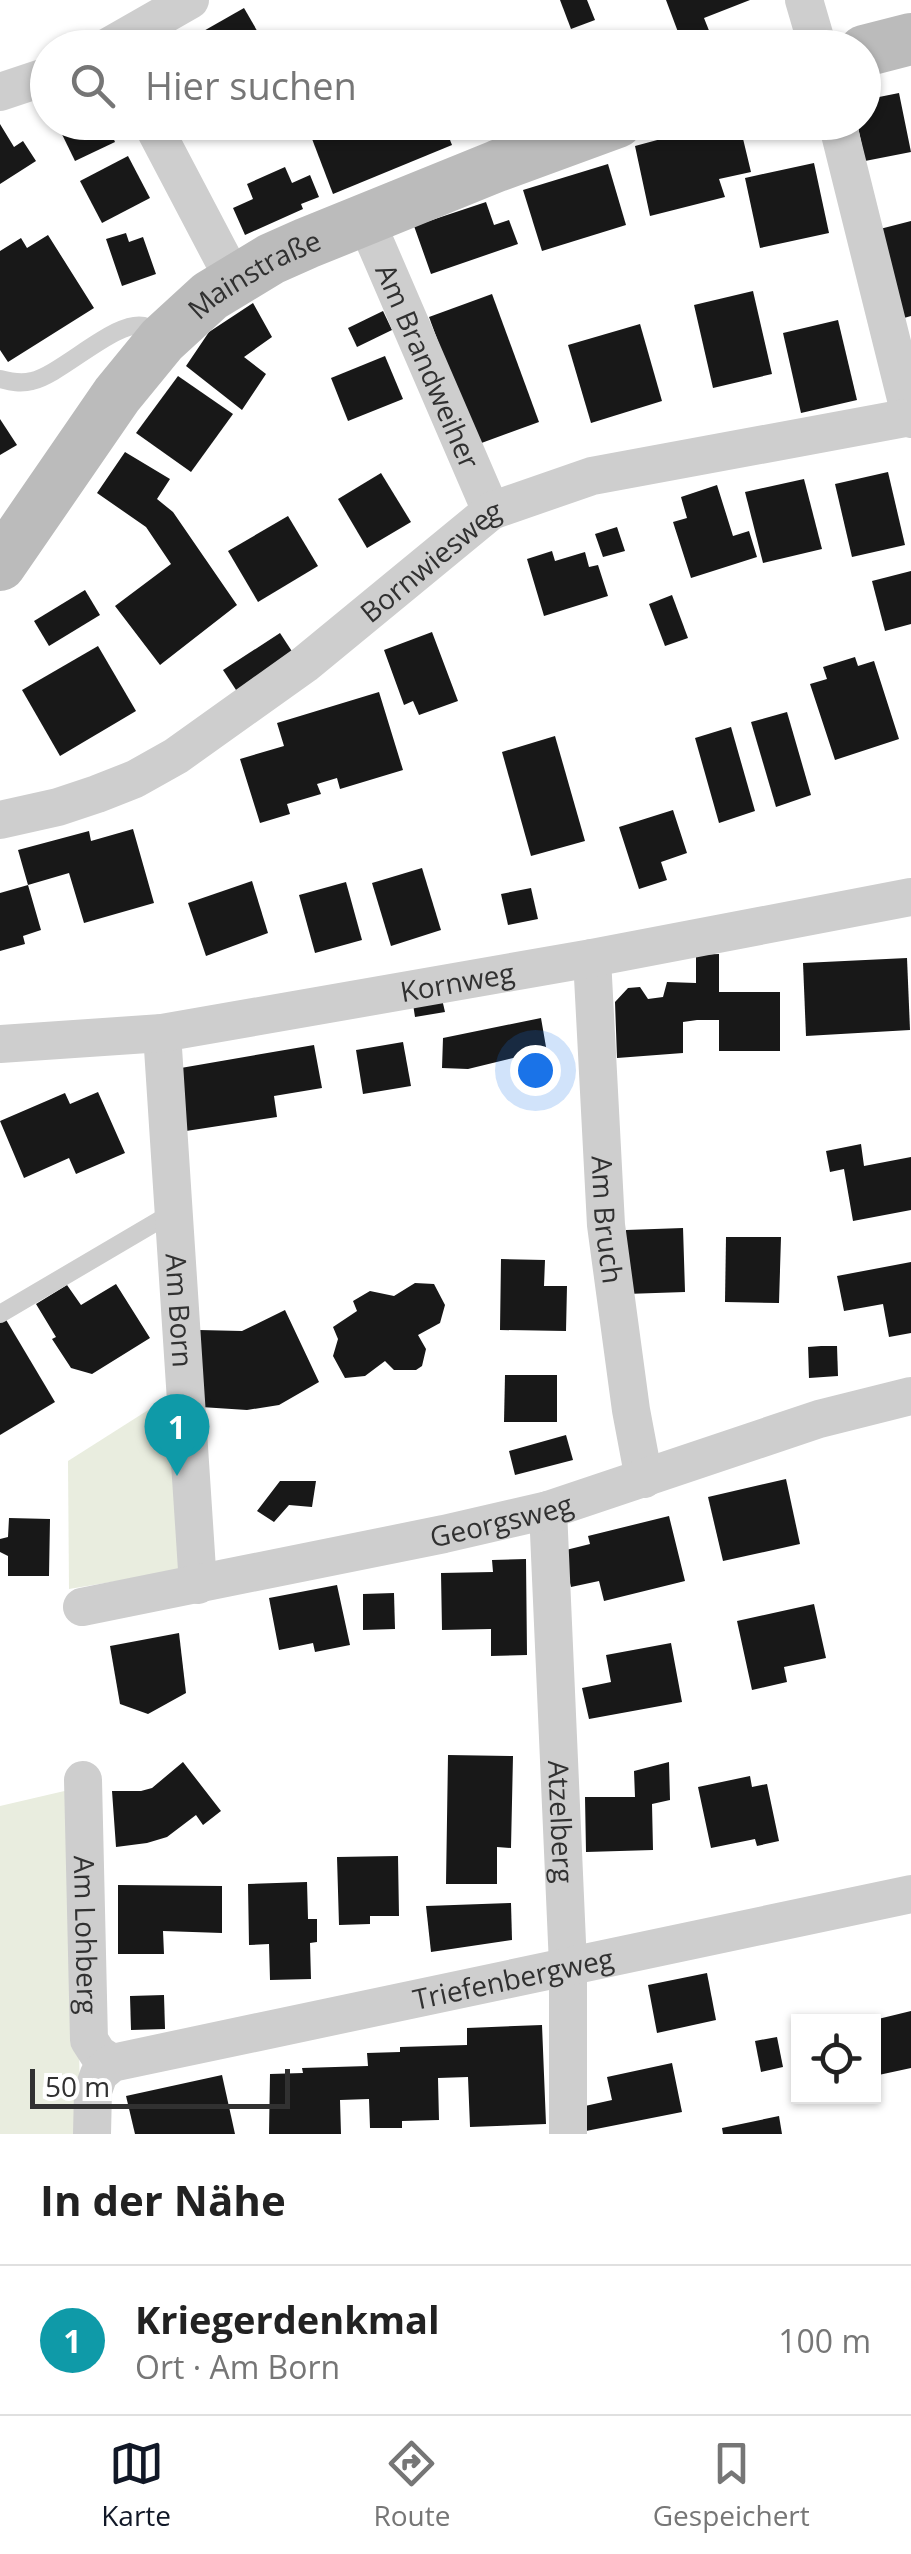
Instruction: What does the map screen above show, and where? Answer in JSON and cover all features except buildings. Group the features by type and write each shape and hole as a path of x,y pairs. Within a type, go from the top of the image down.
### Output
{"main road":[{"path":"881,47 911,39"},
{"name":"Mainstraße","path":"0,565 117,395 190,312 271,258 568,140"}],"street":[{"path":"138,30 190,0"},
{"path":"804,0 813,30"},
{"path":"0,92 30,82"},
{"path":"160,140 234,280"},
{"path":"842,140 911,418"},
{"name":"Am Brandweiher","path":"365,219 491,511"},
{"name":"Bornwiesweg","path":"0,820 98,794 176,756 305,664 491,511 592,476 911,418"},
{"name":"Kornweg","path":"0,1044 162,1033 592,958 911,897"},
{"name":"Am Bruch","path":"592,958 606,1225 644,1479"},
{"name":"Am Born","path":"162,1033 198,1585"},
{"name":"Georgsweg","path":"82,1607 548,1510 819,1419 911,1396"},
{"name":"Atzelberg","path":"548,1510 568,1965 568,2134"},
{"name":"Am Lohberg","path":"82,1780 89,2040 98,2054 112,2063"},
{"name":"Triefenbergweg","path":"112,2063 911,1894"},
{"path":"92,2134 93,2092 99,2074 112,2063"}],"lane":[{"path":"0,379 40,379 127,325 146,326 162,340"},
{"path":"0,1314 175,1211"}],"shaded area":[{"path":"175,1393 184,1570 69,1589 68,1461"},
{"path":"73,1789 81,2134 0,2134 0,1806"}],"place":[{"name":"Kriegerdenkmal","path":"177,1476"}]}
